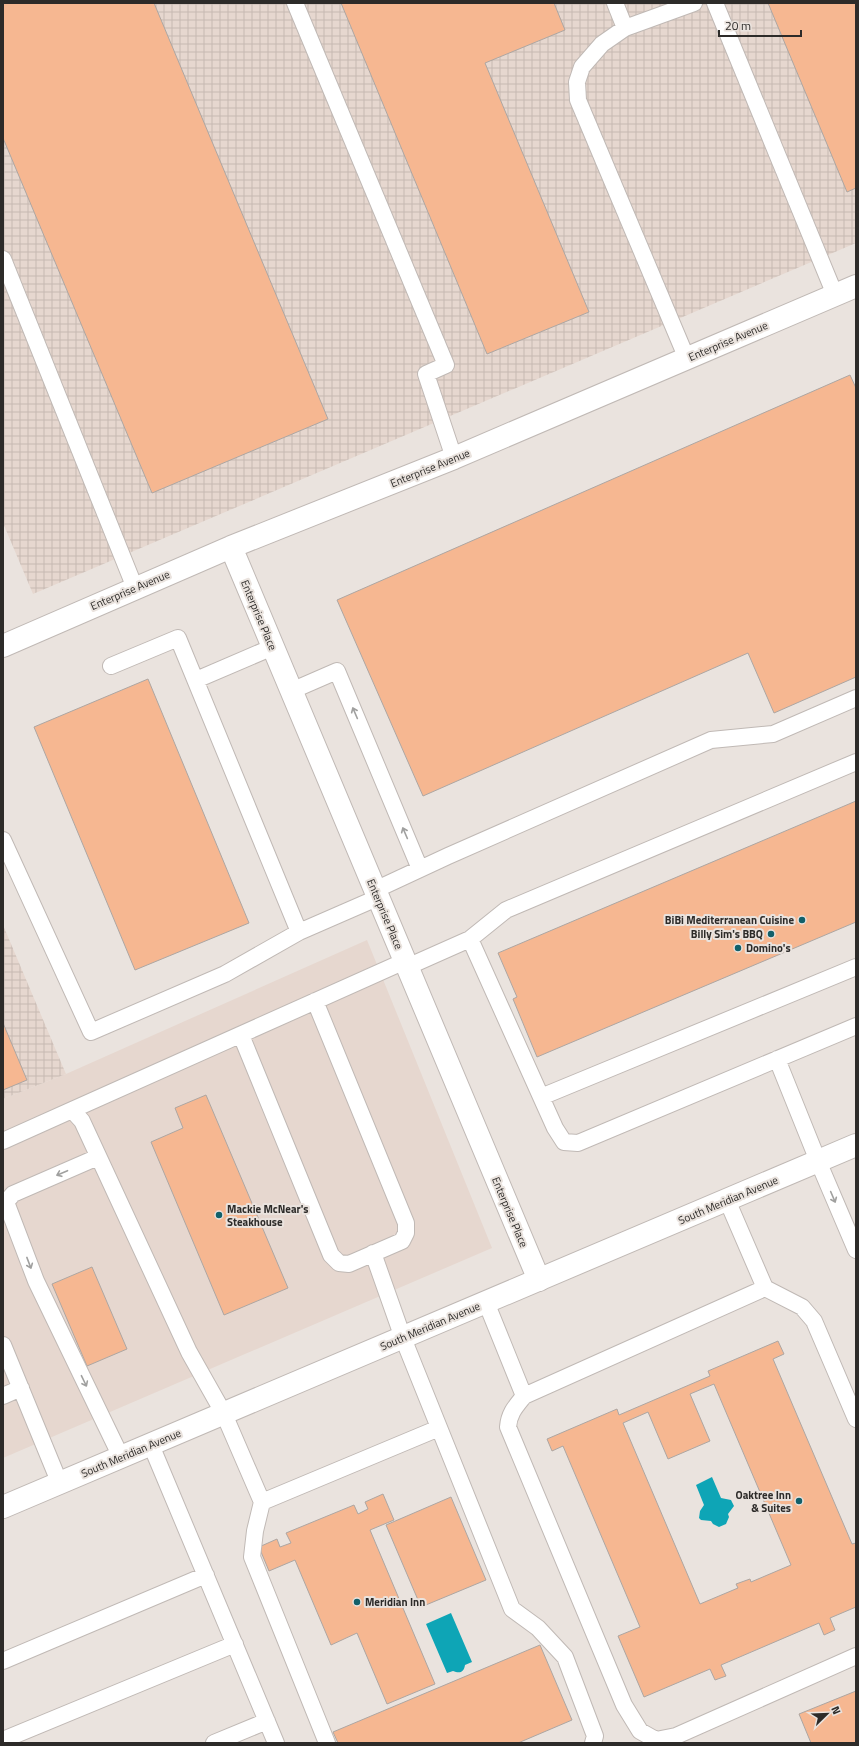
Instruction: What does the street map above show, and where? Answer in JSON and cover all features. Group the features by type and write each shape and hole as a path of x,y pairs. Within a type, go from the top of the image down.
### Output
{"street":[{"name":"Enterprise Avenue","path":"3,646 231,547 454,458 856,286"},
{"name":"Enterprise Place","path":"231,547 539,1280"},
{"name":"South Meridian Avenue","path":"3,1507 856,1145"}],"lane":[{"path":"295,3 446,365 426,374 454,458"},
{"path":"615,3 625,28"},
{"path":"687,359 578,100 577,82 582,67 602,44 625,28 694,3"},
{"path":"715,3 835,295"},
{"path":"3,259 135,588"},
{"path":"111,666 178,638 299,932"},
{"path":"196,680 273,647"},
{"path":"291,691 337,671 420,869"},
{"path":"3,840 91,1032 225,974 299,932 376,894 420,869 711,740 773,734 856,698"},
{"path":"3,1141 315,1001 470,939 506,910 856,762"},
{"path":"470,939 555,1128 564,1142 578,1143 856,1026"},
{"path":"541,1097 856,967"},
{"path":"241,1035 331,1255 339,1264 349,1264 402,1241 406,1233 406,1223 315,1001"},
{"path":"777,1059 856,1250"},
{"path":"72,1110 82,1121 189,1352 224,1414 262,1502 255,1531 252,1557 327,1743"},
{"path":"98,1157 14,1194 6,1202 36,1281 121,1457"},
{"path":"727,1200 765,1288 802,1307 814,1321 856,1419"},
{"path":"373,1253 403,1338 512,1609 538,1628 565,1657 595,1736 593,1743"},
{"path":"765,1288 524,1396 509,1417 508,1427 624,1705 640,1731 656,1740 676,1736 856,1656"},
{"path":"486,1302 524,1396"},
{"path":"3,1345 60,1484"},
{"path":"3,1396 21,1388"},
{"path":"262,1502 440,1428"},
{"path":"151,1445 276,1743"},
{"path":"3,1661 206,1575"},
{"path":"3,1740 235,1644"},
{"path":"214,1743 267,1721"}],"shaded area":[{"path":"3,3 856,3 856,243 33,594 3,523"},
{"path":"3,925 66,1074 3,1099"},
{"path":"367,940 492,1248 3,1458 3,1099 66,1074"}],"water":[{"path":"712,1477 721,1498 731,1500 734,1506 728,1514 729,1517 726,1524 719,1527 711,1521 701,1520 699,1518 700,1511 704,1505 696,1485"},
{"path":"451,1613 472,1662 465,1665 461,1672 453,1671 447,1673 426,1624"}],"building":[{"path":"3,3 154,3 328,419 152,493 3,138"},
{"path":"341,3 554,3 565,30 485,63 589,312 487,354"},
{"path":"768,3 856,3 856,188 847,192"},
{"path":"850,375 856,388 856,677 774,713 748,653 423,796 337,600"},
{"path":"148,679 249,923 135,970 34,727"},
{"path":"856,801 856,922 537,1057 513,999 517,997 498,953"},
{"path":"3,1023 27,1080 3,1090"},
{"name":"Mackie McNear's Steakhouse","path":"206,1095 288,1288 224,1315 151,1142 183,1128 175,1108"},
{"path":"92,1267 127,1349 87,1366 52,1284"},
{"name":"Oaktree Inn & Suites","path":"778,1341 784,1354 773,1359 852,1544 856,1543 856,1607 830,1618 835,1630 824,1635 819,1623 721,1665 726,1676 715,1680 710,1669 644,1697 618,1636 640,1627 563,1446 552,1451 547,1439 617,1409 619,1415 710,1376 708,1371","holes":["714,1384 791,1565 751,1582 750,1579 736,1584 738,1588 700,1604 623,1423 648,1412 668,1459 710,1441 690,1394"]},
{"name":"Meridian Inn","path":"383,1494 394,1520 370,1530 435,1684 387,1704 357,1633 331,1645 295,1560 269,1571 259,1547 277,1539 280,1547 291,1543 286,1533 354,1505 358,1514 368,1509 365,1502"},
{"path":"451,1497 486,1580 421,1607 386,1525"},
{"path":"540,1645 572,1720 518,1743 338,1743 333,1732"},
{"path":"856,1691 856,1743 811,1743 799,1714"}],"place":[{"name":"BiBi Mediterranean Cuisine","path":"802,920"},
{"name":"Billy Sim's BBQ","path":"771,934"},
{"name":"Domino's","path":"738,948"},
{"name":"Mackie McNear's Steakhouse","path":"219,1215"},
{"name":"Oaktree Inn & Suites","path":"799,1501"},
{"name":"Meridian Inn","path":"357,1602"}]}
